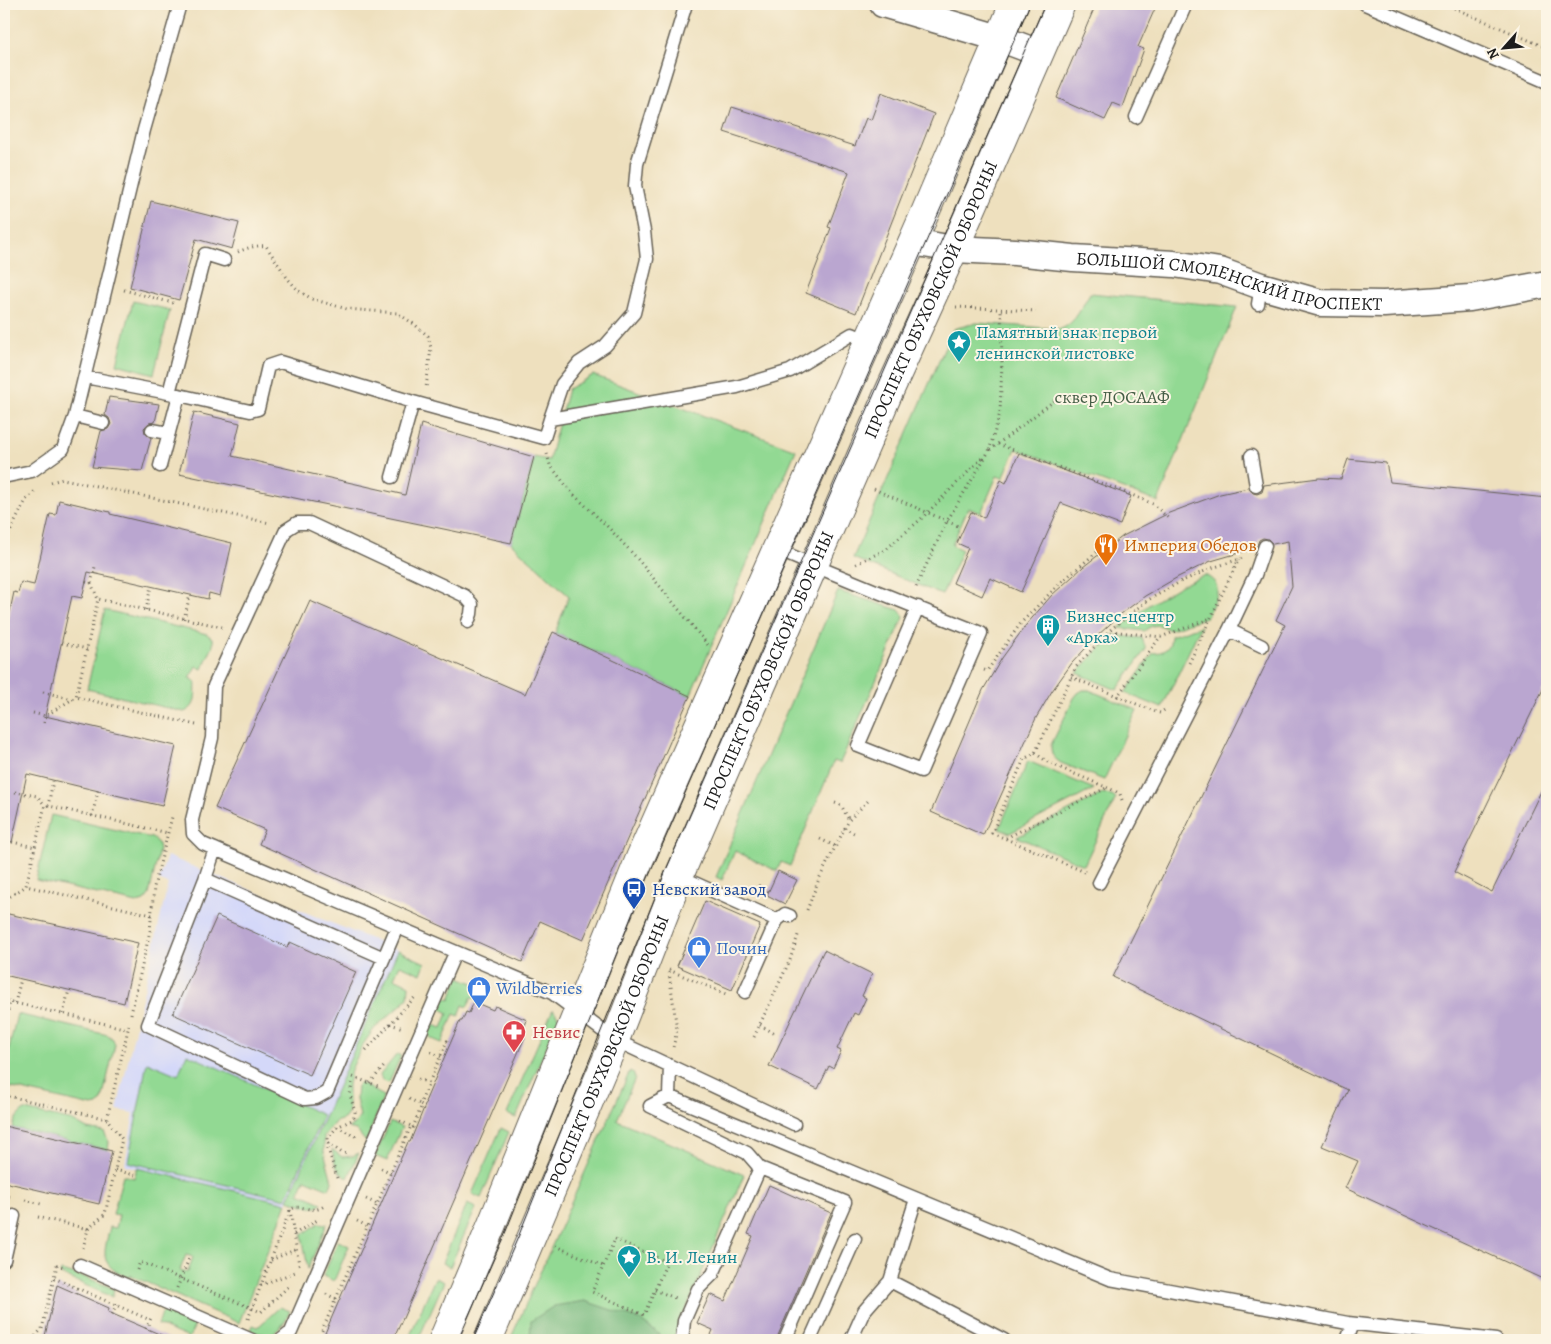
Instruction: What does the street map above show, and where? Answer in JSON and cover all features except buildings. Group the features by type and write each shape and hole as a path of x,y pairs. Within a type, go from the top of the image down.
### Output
{"main road":[{"path":"442,1340 492,1224 640,858 775,549 869,341 1014,4"},
{"name":"ПРОСПЕКТ ОБУХОВСКОЙ ОБОРОНЫ","path":"488,1340 615,1040 679,876 825,570 888,394 954,249 1060,4"}],"street":[{"path":"884,4 999,38 1039,53"},
{"name":"БОЛЬШОЙ СМОЛЕНСКИЙ ПРОСПЕКТ","path":"912,242 954,249 1174,264 1220,271 1259,295 1321,303 1384,304 1470,298 1547,284"}],"lane":[{"path":"8,476 32,471 63,449 75,416 144,130 180,4"},
{"path":"85,376 250,411 258,408 268,366 280,362 413,402 544,438 562,384 580,363 605,346 634,313 647,259 644,231 635,186 637,164 686,4"},
{"path":"1136,117 1186,4"},
{"path":"1365,4 1547,82"},
{"path":"160,466 169,433 174,394 191,308 205,254 224,260"},
{"path":"550,419 737,388 790,370 852,334 869,341"},
{"path":"392,477 413,402"},
{"path":"75,416 103,423"},
{"path":"152,430 169,433"},
{"path":"1252,456 1256,486"},
{"path":"468,622 472,614 472,604 465,596 309,523 297,523 286,530 214,686 212,738 192,820 193,834 203,844 552,993 615,1040 794,1124"},
{"path":"775,549 980,633 921,771 858,746 913,606"},
{"path":"1100,881 1229,630 1255,575 1264,549"},
{"path":"1229,630 1262,646"},
{"path":"215,849 148,1026 305,1099 316,1098 327,1092 397,927"},
{"path":"679,876 776,920"},
{"path":"205,879 384,958"},
{"path":"745,992 776,920 785,914 790,916"},
{"path":"282,1340 291,1332 455,953"},
{"path":"669,1096 670,1066"},
{"path":"669,1096 650,1106 747,1153 760,1168 845,1202 785,1340"},
{"path":"669,1096 1110,1279 1353,1324 1496,1340"},
{"path":"682,1340 684,1321 698,1288 713,1274 760,1168"},
{"path":"851,1340 864,1311 890,1281 916,1199"},
{"path":"4,1260 14,1216"},
{"path":"810,1340 855,1239"},
{"path":"80,1265 247,1338"},
{"path":"890,1281 1004,1340"},
{"path":"1348,1340 1353,1324"}],"path":[{"path":"1445,4 1547,48"},
{"path":"224,260 245,249 266,246 288,279 299,291 312,299 347,309 397,313 414,324 428,336 431,348 426,389 428,406"},
{"path":"106,286 191,308"},
{"path":"953,306 1036,311"},
{"path":"913,606 947,521 989,451 1000,413 1002,364 1001,309"},
{"path":"825,570 885,550 928,513 989,451 1055,400"},
{"path":"544,438 550,465 572,493 635,556 707,644"},
{"path":"998,444 1153,504 1168,518"},
{"path":"49,482 63,479 272,524 286,530"},
{"path":"4,544 26,500 36,489 43,486"},
{"path":"874,489 958,526"},
{"path":"967,664 986,671 1021,623 1060,583 1110,541 1114,544"},
{"path":"1100,881 992,833 1024,759 1035,752 1076,667 1110,630 1148,600 1180,582 1264,549"},
{"path":"1187,668 1239,559"},
{"path":"44,723 46,716 74,698 98,599 91,583 95,567"},
{"path":"86,582 91,583"},
{"path":"146,610 151,586"},
{"path":"184,619 190,595"},
{"path":"98,599 225,628"},
{"path":"1110,630 1160,637 1211,618"},
{"path":"1117,697 1160,637"},
{"path":"62,643 87,649"},
{"path":"1070,677 1160,713 1166,709 1170,701"},
{"path":"43,692 197,725"},
{"path":"33,714 46,716"},
{"path":"195,734 198,716"},
{"path":"1035,752 1049,763 1120,794 1121,804"},
{"path":"4,903 4,900 26,886 53,781"},
{"path":"1006,838 1106,788"},
{"path":"92,816 98,791"},
{"path":"16,792 37,796 46,806 168,834"},
{"path":"835,803 841,806 848,820"},
{"path":"107,1119 150,930 154,887 173,815"},
{"path":"844,828 856,834"},
{"path":"820,839 835,846"},
{"path":"12,842 35,847"},
{"path":"26,886 152,915"},
{"path":"670,1066 677,1030 669,969 726,994"},
{"path":"15,1003 21,979"},
{"path":"63,1014 69,990"},
{"path":"4,998 10,1002 128,1029"},
{"path":"4,1030 10,1002"},
{"path":"361,1056 396,1016"},
{"path":"389,1024 404,1028"},
{"path":"760,1025 777,1035"},
{"path":"318,1340 399,1158 411,1126 413,1127 422,1105 420,1104 448,1042 450,1043"},
{"path":"335,1184 337,1177 332,1167 328,1138 337,1127 352,1120 354,1117 355,1112 350,1095 355,1069"},
{"path":"4,1095 107,1119 122,1140 105,1214 88,1229 80,1265 70,1268 57,1265 42,1329 32,1340"},
{"path":"337,1127 354,1136 358,1141"},
{"path":"328,1143 342,1153 354,1152"},
{"path":"115,1170 135,1175"},
{"path":"247,1338 252,1308 290,1210 293,1207 298,1207 319,1210 326,1205"},
{"path":"290,1210 300,1270 298,1277"},
{"path":"38,1217 88,1229"},
{"path":"294,1234 321,1218 338,1224"},
{"path":"615,1239 667,1262 644,1315 592,1292 603,1266 615,1239"},
{"path":"548,1242 603,1266"},
{"path":"270,1260 297,1249"},
{"path":"174,1294 190,1256"},
{"path":"134,1277 140,1262 261,1312 292,1283"},
{"path":"261,1285 300,1270"},
{"path":"54,1278 150,1320"}],"shaded area":[{"path":"167,856 398,950 287,1203 125,1165 134,1113 117,1110 168,884 159,880"}],"green space":[{"name":"сквер ДОСААФ","path":"1090,293 1237,307 1158,502 1016,449 1003,478 997,476 981,513 968,508 952,545 962,550 942,595 853,558 953,329 976,323 1061,329 1071,323"},
{"path":"133,301 170,310 154,374 117,364"},
{"path":"593,375 796,450 690,696 555,633 569,596 511,543 534,457 549,460 568,389"},
{"path":"1205,575 1212,579 1217,589 1215,600 1206,617 1169,630 1163,626 1156,625 1144,631 1119,628 1150,604 1182,585"},
{"path":"838,591 899,610 904,616 903,619 840,763 834,761 790,866 781,862 777,871 735,851 722,880 716,877"},
{"path":"105,610 207,634 213,639 213,646 202,669 196,666 190,678 196,682 195,700 192,707 184,712 87,689"},
{"path":"1201,626 1162,708 1125,693 1153,653 1164,651 1168,647 1171,636"},
{"path":"1112,635 1142,638 1146,649 1117,690 1077,673"},
{"path":"1083,690 1089,690 1137,710 1104,780 1061,763 1053,756 1051,751 1051,745 1074,698"},
{"path":"1028,761 1094,789 1010,833 999,829"},
{"path":"1104,793 1116,798 1084,865 1017,837"},
{"path":"51,815 152,838 158,843 159,850 149,895 144,901 137,903 36,880"},
{"path":"398,950 425,963 421,974 400,965 394,978 409,985 408,997 374,1029 362,1046 351,1070 348,1085 348,1114 344,1119 335,1122 324,1136 324,1152 332,1181 329,1189 305,1179 299,1193 322,1203 318,1207 310,1207 288,1200"},
{"path":"459,977 483,987 477,999 472,997 467,1007 463,1005 459,1016 454,1014 442,1043 430,1037 428,1032 431,1024 442,1028 448,1013 439,1008 444,997 450,999"},
{"path":"553,1009 559,1018 516,1118 507,1114"},
{"path":"17,1014 108,1035 113,1039 115,1045 102,1100 98,1105 92,1106 4,1086 4,1071"},
{"path":"187,1054 323,1115 286,1199 128,1162 147,1062 178,1075"},
{"path":"397,1054 401,1056 389,1083 382,1081 380,1075"},
{"path":"630,1071 635,1078 617,1120 744,1175 673,1340 510,1340"},
{"path":"360,1083 384,1096 366,1142 356,1130 348,1128 355,1124 360,1116 356,1099 357,1086"},
{"path":"25,1110 73,1121 87,1129 104,1132 109,1142 108,1150 13,1128 20,1113"},
{"path":"390,1122 402,1127 387,1161 375,1156"},
{"path":"501,1128 509,1132 481,1198 472,1194"},
{"path":"332,1149 342,1157 353,1156 359,1153 348,1178 338,1170"},
{"path":"137,1168 287,1203 239,1323 130,1275 129,1278 112,1269 108,1264 105,1252 106,1245 110,1227 116,1228 119,1215 113,1214 123,1175 134,1178","holes":["186,1255 193,1257 188,1272 180,1270"]},
{"path":"467,1204 476,1208 450,1267 442,1263"},
{"path":"319,1223 327,1224 308,1269 302,1235"},
{"path":"338,1241 349,1246 334,1281 323,1276"},
{"path":"61,1271 88,1278 112,1288 114,1290 112,1297 60,1274"},
{"path":"435,1278 444,1282 418,1340 408,1340"},
{"path":"585,1301 638,1319 660,1335 658,1340 533,1340 530,1338 531,1321 554,1306"},
{"path":"280,1307 290,1311 283,1324 275,1332 265,1334 251,1330 253,1325 258,1327"},
{"path":"165,1311 191,1320 194,1327 189,1338 158,1325 162,1313"}],"tram line":[{"path":"458,1340 506,1231 634,910 1030,4"},
{"path":"473,1340 519,1235 666,870 1045,4"}],"place":[{"name":"Памятный знак первой ленинской листовке","path":"959,363"},
{"name":"Империя Обедов","path":"1106,566"},
{"name":"Бизнес-центр «Арка»","path":"1048,647"},
{"name":"Невский завод","path":"634,910"},
{"name":"Почин","path":"699,969"},
{"name":"Wildberries","path":"479,1009"},
{"name":"Невис","path":"514,1053"},
{"name":"В. И. Ленин","path":"629,1278"}]}
